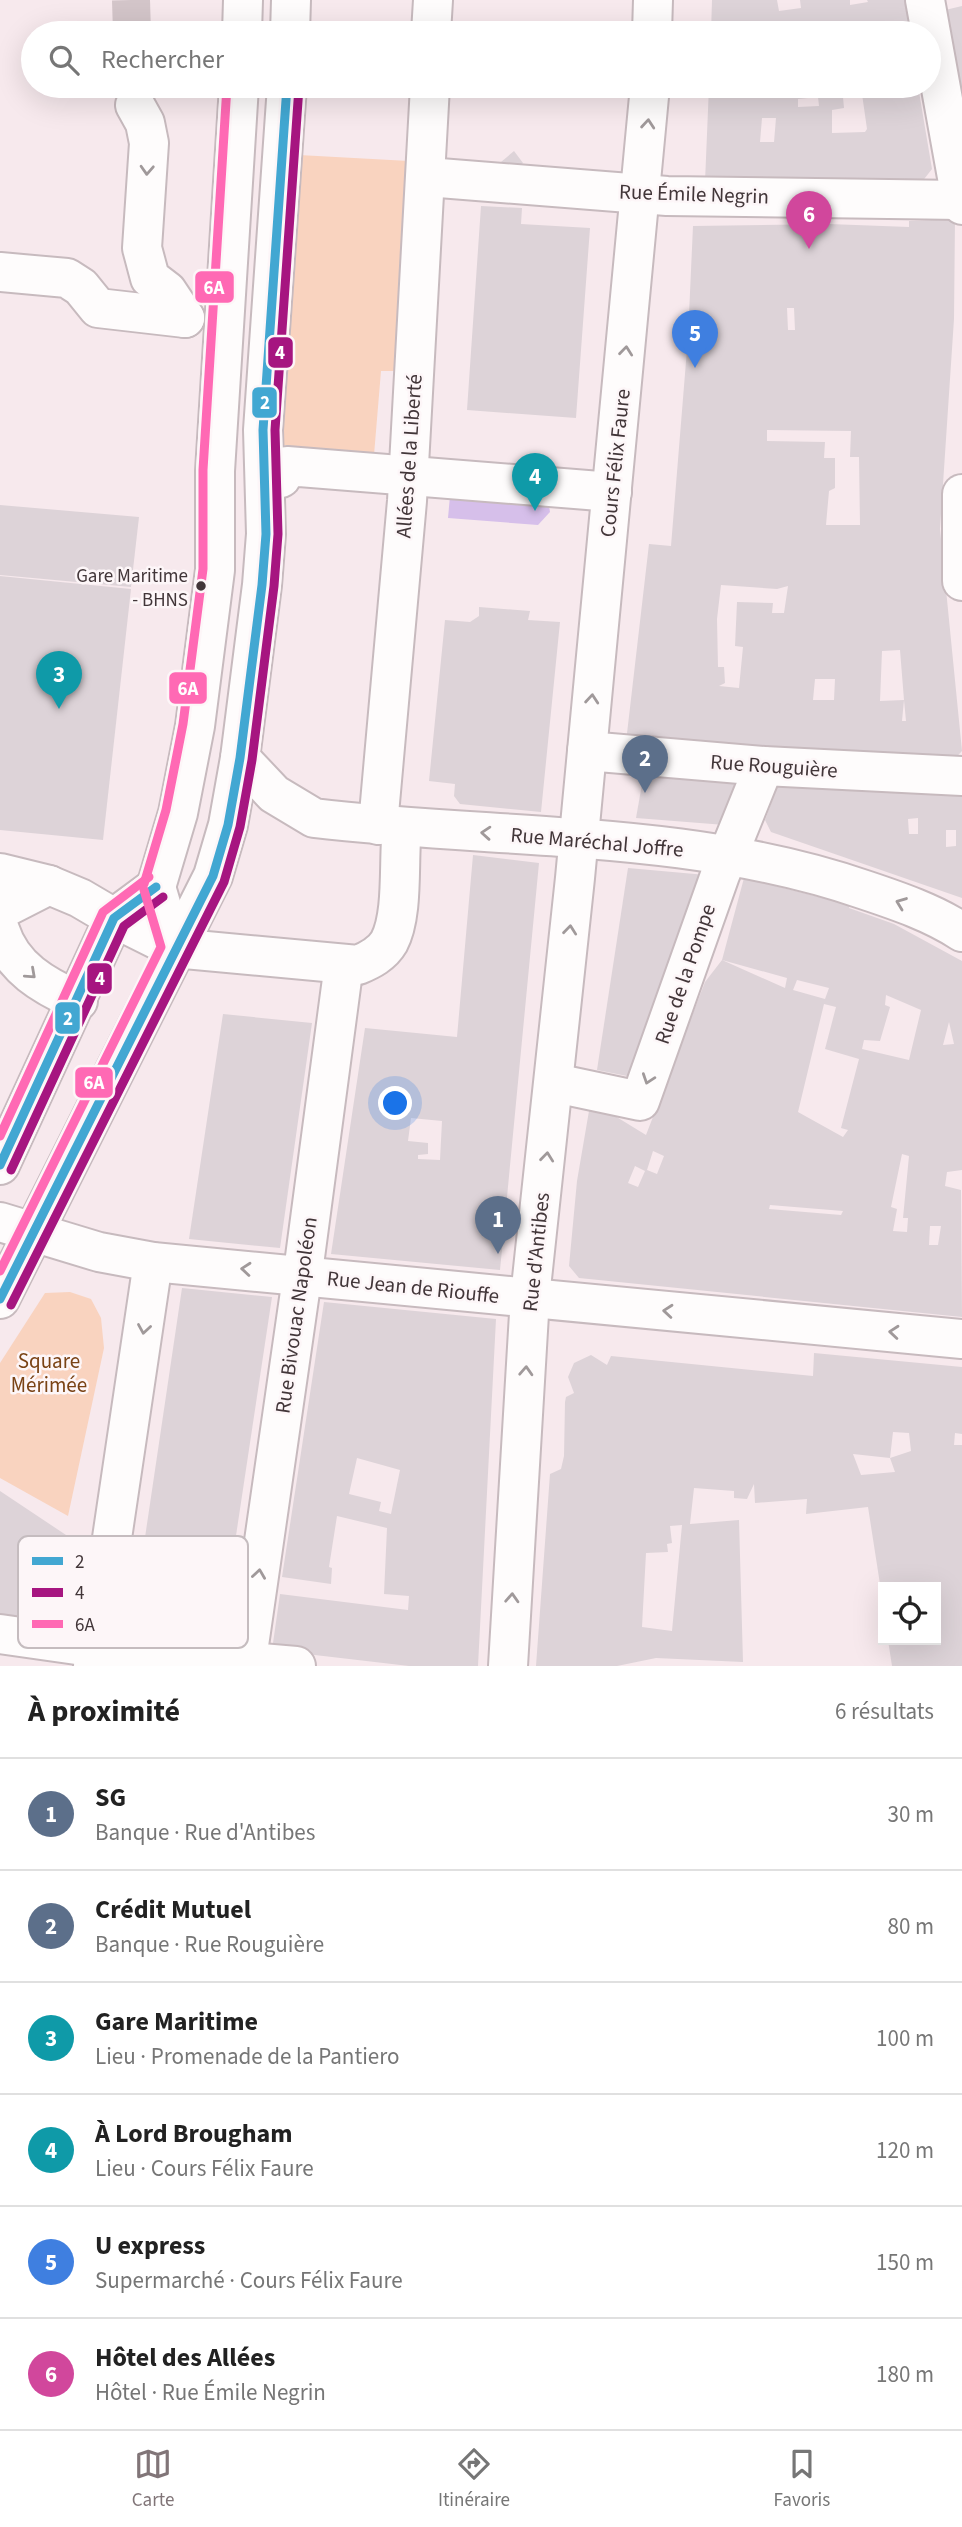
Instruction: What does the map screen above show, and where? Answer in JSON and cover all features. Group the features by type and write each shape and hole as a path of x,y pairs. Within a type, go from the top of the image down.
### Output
{"street":[{"path":"242,21 243,0"},
{"path":"290,21 291,0"},
{"path":"432,21 433,0"},
{"path":"652,21 653,0"},
{"path":"932,1 935,21"},
{"path":"941,54 955,137 961,202"},
{"path":"174,948 156,887 178,813 195,726 215,570 215,471 238,98"},
{"path":"0,1299 17,1227 213,876 228,825 240,758 262,585 265,534 263,430 286,98"},
{"name":"Allées de la Liberté","path":"344,964 358,965 368,961 389,942 397,909 390,826 430,98"},
{"name":"Cours Félix Faure","path":"579,840 649,98"},
{"path":"0,272 67,278 81,287 99,309 185,318 167,291 150,278 142,248 149,143 145,123 135,104"},
{"name":"Rue Émile Negrin","path":"427,177 642,194 961,202"},
{"path":"281,478 287,467 612,492"},
{"path":"962,494 962,581"},
{"name":"Rue Rouguière","path":"587,751 764,766 962,776"},
{"name":"Rue Maréchal Joffre","path":"240,758 257,778 291,807 314,818 729,854 812,871 942,919 962,932"},
{"name":"Rue de la Pompe","path":"555,1083 640,1101 729,854 764,766"},
{"name":"Rue d'Antibes","path":"508,1666 530,1297 579,840"},
{"path":"0,873 49,885 80,898 174,948 344,964"},
{"path":"0,910 49,885"},
{"path":"0,1165 114,918 156,887"},
{"path":"0,932 28,975 78,1001"},
{"name":"Rue Bivouac Napoléon","path":"246,1664 344,964"},
{"name":"Rue Jean de Riouffe","path":"17,1227 99,1252 153,1262 962,1339"},
{"path":"113,1536 153,1262"},
{"path":"0,1634 18,1638"},
{"path":"58,1648 95,1657 296,1666"}],"green space":[{"path":"299,155 409,161 399,371 381,371 374,455 281,445"},
{"name":"Square Mérimée","path":"70,1292 91,1299 101,1318 104,1348 68,1516 0,1478 0,1363 45,1293"}],"shaded area":[{"path":"451,485 549,506 550,512 538,525 448,518"}],"building":[{"path":"712,0 777,0 779,11 801,8 800,0 850,0 850,5 868,2 867,0 911,0 914,21 711,21"},
{"path":"962,6 962,122 941,11"},
{"path":"708,98 808,98 798,99 798,107 819,106 818,98 843,98 844,108 832,110 832,133 865,132 867,129 863,98 920,98 932,169 921,183 705,182","holes":["762,118 776,118 774,142 760,142"]},
{"path":"514,151 523,163 510,173 501,162"},
{"path":"481,206 522,208 521,224 590,228 576,418 467,410"},
{"path":"955,219 954,319 940,529 962,751 949,765 626,742 649,544 671,546 688,337 693,226 829,224 909,227 909,221","holes":["787,308 794,308 795,330 788,330","767,430 851,431 850,457 859,457 860,525 826,525 829,491 835,488 835,458 824,458 825,442 767,441","721,585 777,589 788,586 784,613 772,613 773,603 737,602 735,646 743,647 739,688 719,686 725,683 724,667 718,667 717,619","900,650 904,700 880,701 882,651","815,679 835,679 834,700 813,700","904,700 906,721 902,721"]},
{"path":"0,505 139,517 131,587 0,575"},
{"path":"0,576 131,589 103,840 0,830"},
{"path":"479,607 530,611 528,620 560,622 541,812 460,804 454,796 455,784 429,781 445,620 470,622 479,616"},
{"path":"645,767 744,775 725,825 636,818"},
{"path":"778,785 962,795 962,898 771,832 765,820","holes":["918,818 918,834 909,834 908,819","946,830 956,830 956,846 946,847"]},
{"path":"473,855 539,863 500,1270 331,1254 365,1028 457,1037","holes":["411,1118 442,1121 440,1160 418,1159 418,1155 428,1154 428,1143 408,1141"]},
{"path":"628,868 706,875 632,1077 597,1070"},
{"path":"744,878 850,905 849,908 894,924 962,961 962,1170 947,1172 945,1186 961,1190 962,1317 579,1278 569,1266 577,1181 590,1105 597,1105 646,1135 705,982 722,960","holes":["722,960 787,978 785,988","797,980 829,988 825,999 793,990","886,995 921,1010 909,1060 862,1049 864,1040 880,1041 890,1007 885,1005","824,1004 836,1007 825,1049 859,1059 841,1128 848,1130 843,1137 798,1112","949,1022 954,1044 943,1045","653,1151 664,1156 657,1174 647,1170","902,1154 909,1156 903,1218 908,1218 907,1232 893,1231 897,1209 891,1207","635,1166 645,1171 638,1187 628,1183","770,1205 843,1211 841,1215 769,1209","930,1226 941,1226 938,1245 929,1245"]},
{"path":"223,1014 312,1023 280,1248 189,1239"},
{"path":"182,1288 272,1297 236,1536 145,1536"},
{"path":"324,1302 496,1319 478,1666 409,1666 272,1650 280,1594 408,1610 409,1596 384,1594 387,1528 337,1516 329,1567 332,1568 331,1584 282,1577","holes":["357,1458 400,1470 391,1514 379,1511 381,1502 349,1494"]},
{"path":"814,1353 962,1367 962,1434 955,1433 954,1445 962,1445 962,1666 892,1666 889,1645 941,1645 941,1582 880,1582 868,1507 806,1514 807,1499 755,1503 754,1484 747,1499 734,1498 734,1491 694,1488 690,1524 739,1520 743,1662 656,1658 617,1666 536,1666 550,1474 561,1469 564,1456 565,1402 566,1397 574,1393 568,1377 574,1363 591,1355 607,1365 611,1356 813,1376","holes":["893,1432 909,1433 911,1451 890,1458","853,1454 890,1458 895,1472 861,1475","682,1525 672,1631 642,1627 646,1553 668,1552 667,1544 672,1543 670,1526"]},
{"path":"0,1491 66,1535 18,1536 18,1616 15,1621 0,1619"}],"tunnel":[{"path":"131,0 132,21"}],"transit line":[{"name":"6A","path":"144,884 166,810 183,724 203,569 203,470 226,98"},
{"name":"2","path":"0,1299 213,876 228,825 240,758 262,585 266,534 263,430 286,98"},
{"name":"4","path":"11,1305 224,882 240,827 252,760 274,586 278,534 275,430 298,98"},
{"name":"6A","path":"0,1136 103,912 149,877"},
{"name":"2","path":"0,1165 114,918 156,887"},
{"name":"6A","path":"0,1271 161,947 144,890"},
{"name":"4","path":"11,1170 124,926 163,897"}],"place":[{"name":"Hôtel des Allées","path":"809,249"},
{"name":"U express","path":"695,368"},
{"name":"À Lord Brougham","path":"535,511"},
{"name":"Gare Maritime - BHNS","path":"201,586"},
{"name":"Gare Maritime","path":"59,709"},
{"name":"Crédit Mutuel","path":"645,793"},
{"name":"SG","path":"498,1254"}]}
